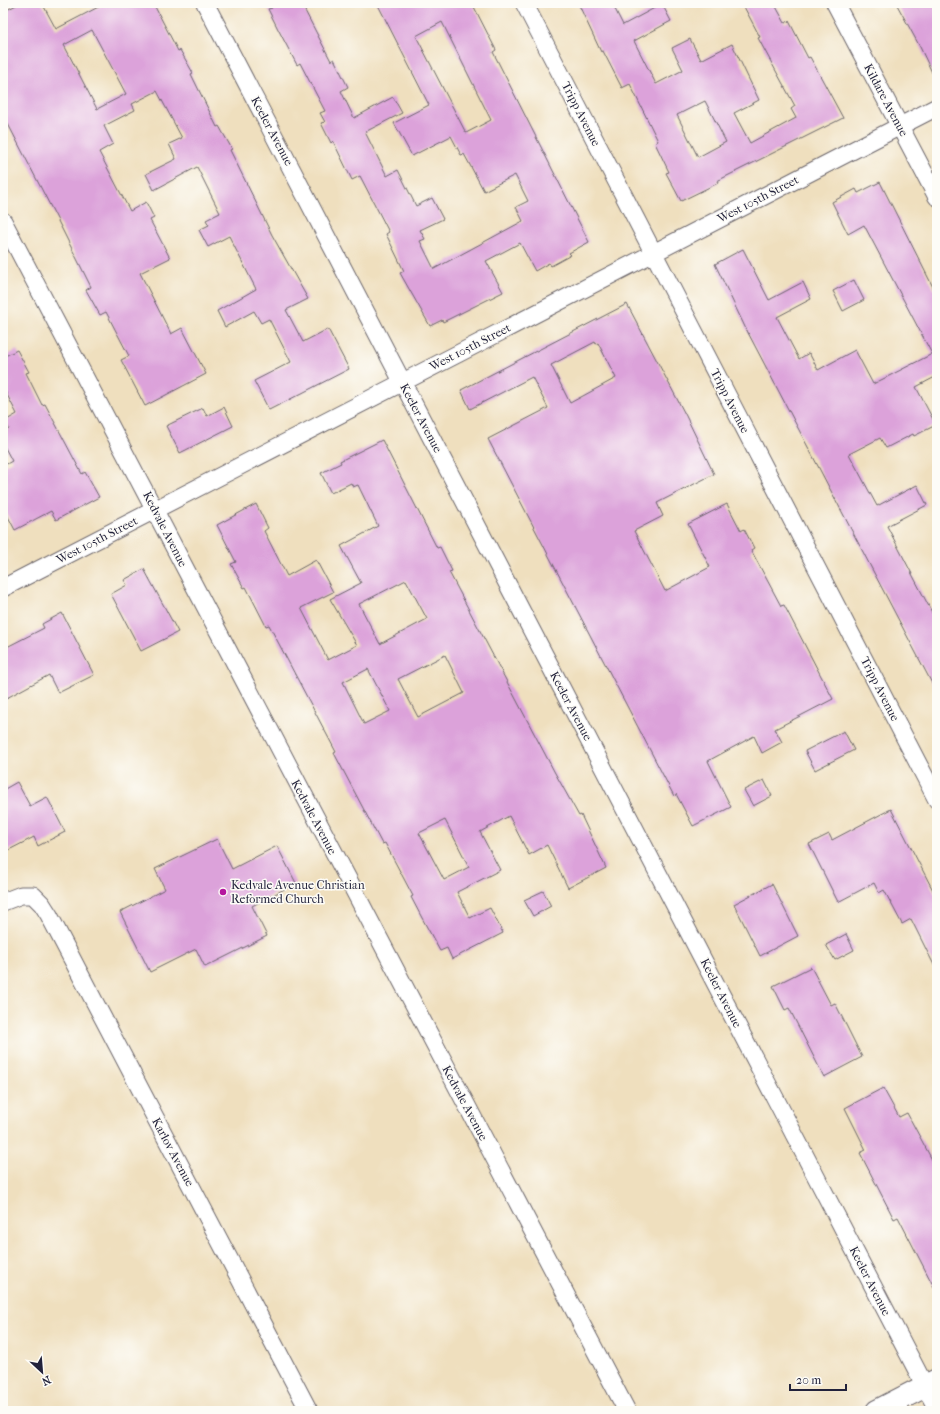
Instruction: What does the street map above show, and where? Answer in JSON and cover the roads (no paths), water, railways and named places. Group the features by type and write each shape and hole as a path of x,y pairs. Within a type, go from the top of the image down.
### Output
{"main road":[{"path":"878,1411 931,1383"}],"street":[{"name":"Keeler Avenue","path":"205,3 402,382 931,1383 937,1409"},
{"name":"Tripp Avenue","path":"524,3 937,800"},
{"name":"Kildare Avenue","path":"835,3 937,198"},
{"name":"West 105th Street","path":"3,588 937,106"},
{"name":"Kedvale Avenue","path":"3,221 626,1411"},
{"name":"Karlov Avenue","path":"3,902 21,895 33,895 42,904 49,915 309,1411"}],"place":[{"name":"Kedvale Avenue Christian Reformed Church","path":"223,892"}]}
